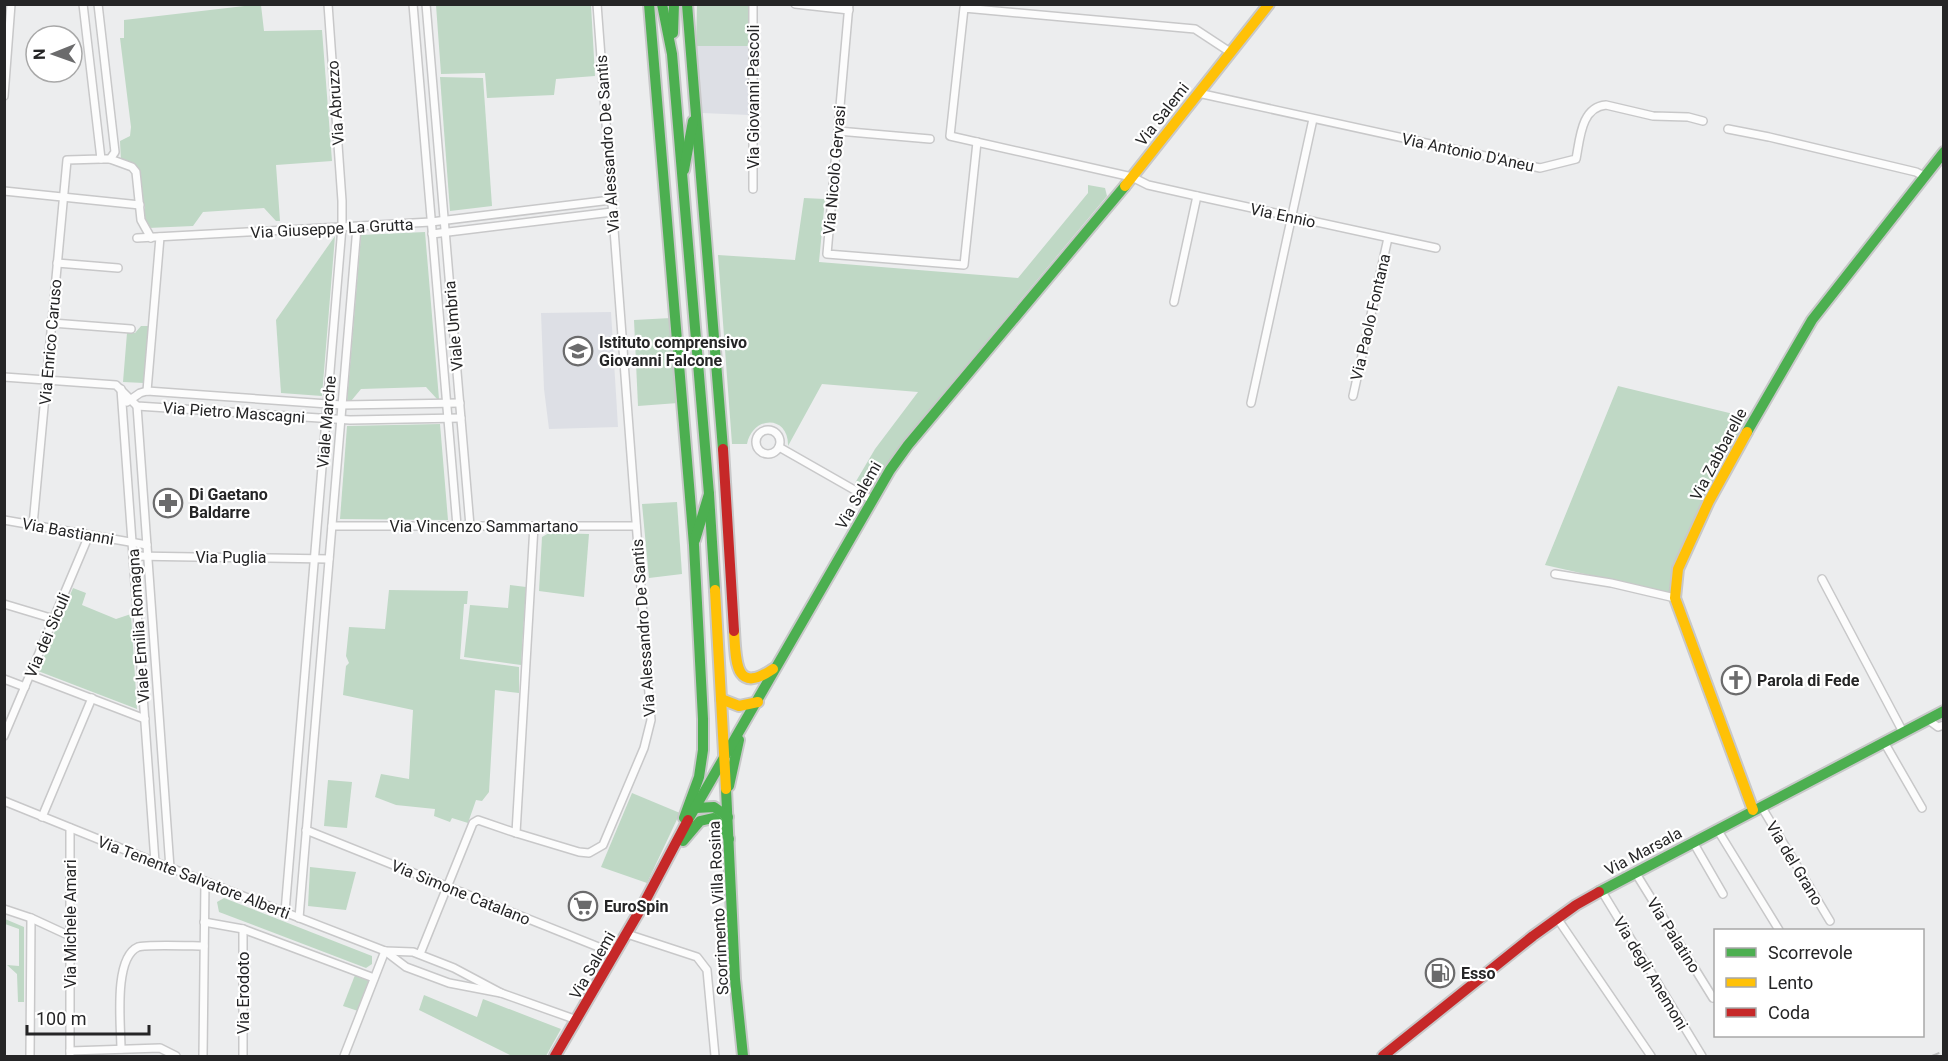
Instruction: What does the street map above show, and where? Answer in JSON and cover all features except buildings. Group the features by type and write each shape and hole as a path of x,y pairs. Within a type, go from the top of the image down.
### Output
{"street":[{"path":"4,96 11,4"},
{"path":"83,4 101,159 110,159 136,172 141,220 151,238"},
{"path":"98,4 115,152 110,159"},
{"name":"Via Abruzzo","path":"328,4 342,201 349,227"},
{"name":"Viale Umbria","path":"413,4 457,526"},
{"name":"Viale Umbria","path":"426,4 470,526"},
{"name":"Via Alessandro De Santis","path":"516,833 579,852 589,853 603,845 644,748 651,720 597,4"},
{"path":"650,4 693,545 703,719 703,750 699,777 677,840"},
{"path":"662,4 672,54"},
{"path":"672,54 674,4"},
{"path":"687,4 725,467 736,662 738,672 744,678 753,680 761,679 778,666"},
{"name":"Via Giovanni Pascoli","path":"753,4 753,189"},
{"path":"795,4 849,7"},
{"name":"Via Salemi","path":"555,1056 616,954 677,840 890,470 908,445 1132,177 1269,4"},
{"name":"Via Nicolò Gervasi","path":"849,7 827,254 964,265 977,142"},
{"name":"Via Ennio","path":"1230,52 1195,28 964,8 950,136 1132,177 1148,185 1436,248"},
{"path":"416,43 429,42"},
{"name":"Scorrimento Villa Rosina","path":"672,54 709,494 735,979 743,1056"},
{"name":"Via Antonio D'Aneu","path":"1198,93 1540,168 1576,159 1586,118 1599,106 1606,105 1653,116 1688,117 1703,122"},
{"path":"682,177 696,106"},
{"path":"1251,403 1313,118"},
{"path":"423,128 436,127"},
{"path":"1728,129 1916,172 1924,176"},
{"path":"838,130 930,139"},
{"name":"Via Zabbarelle","path":"1757,808 1675,598 1678,569 1733,455 1806,329 1944,152"},
{"name":"Via Enrico Caruso","path":"33,525 67,160 101,159"},
{"path":"4,191 140,205"},
{"path":"1174,302 1197,196"},
{"name":"Via Giuseppe La Grutta","path":"137,238 431,222 611,200"},
{"path":"526,210 527,222"},
{"name":"Via Giuseppe La Grutta","path":"432,234 612,212"},
{"name":"Viale Marche","path":"299,918 355,249 349,227"},
{"name":"Viale Marche","path":"285,912 327,404 349,227"},
{"path":"147,391 160,237"},
{"name":"Via Paolo Fontana","path":"1353,396 1388,238"},
{"path":"57,263 118,268"},
{"path":"52,323 131,329"},
{"path":"4,376 116,385 137,406"},
{"name":"Viale Emilia Romagna","path":"121,389 155,862"},
{"name":"Via Pietro Mascagni","path":"130,399 147,391 342,405 459,402"},
{"path":"123,409 130,399"},
{"name":"Via Pietro Mascagni","path":"137,406 341,419 461,418"},
{"name":"Viale Emilia Romagna","path":"137,406 170,868"},
{"path":"779,447 872,500"},
{"path":"693,545 709,494"},
{"name":"Via Bastianni","path":"4,520 147,545"},
{"name":"Via Vincenzo Sammartano","path":"332,526 636,526"},
{"path":"420,954 473,823 478,820 516,833 534,526"},
{"name":"Via dei Siculi","path":"4,736 89,535"},
{"name":"Via Puglia","path":"133,556 329,559"},
{"path":"1555,574 1611,583 1675,598"},
{"path":"1822,579 1903,732"},
{"path":"4,604 54,619"},
{"path":"309,617 324,619"},
{"path":"308,630 323,631"},
{"path":"30,675 145,718"},
{"path":"4,679 25,687"},
{"path":"42,817 92,698"},
{"path":"721,699 736,706 758,702"},
{"name":"Via Marsala","path":"1383,1056 1557,918 1601,890 1944,711"},
{"path":"1927,719 1938,727 1944,725"},
{"path":"727,804 734,757 746,722"},
{"path":"1884,742 1922,808"},
{"path":"298,751 313,752"},
{"name":"Via Tenente Salvatore Alberti","path":"4,801 385,951 406,967 449,983 501,993"},
{"path":"696,808 711,805 722,809 728,817"},
{"name":"Via del Grano","path":"1757,808 1830,921"},
{"path":"667,861 694,827 705,819 713,818 719,822 729,838"},
{"name":"Via Michele Amari","path":"70,828 70,1054"},
{"path":"1717,829 1778,929"},
{"name":"Via Simone Catalano","path":"306,830 616,954"},
{"path":"1693,842 1724,894"},
{"name":"Via Palatino","path":"1635,872 1713,998"},
{"path":"203,1056 205,881"},
{"name":"Via degli Anemoni","path":"1601,890 1702,1056"},
{"path":"4,909 31,918 70,936"},
{"path":"30,1056 31,918"},
{"path":"1557,918 1651,1056"},
{"name":"Via Tenente Salvatore Alberti","path":"204,922 243,929 374,978"},
{"name":"Via Erodoto","path":"243,929 243,1056"},
{"path":"627,934 697,957 703,963 707,970 715,1056"},
{"path":"125,1052 121,982 124,966 130,953 139,946 204,946"},
{"path":"344,1056 385,951"},
{"name":"Via Tenente Salvatore Alberti","path":"385,951 420,954 454,968 501,993 577,1020"},
{"path":"70,1054 160,1048 176,1056"}],"shaded area":[{"path":"696,46 749,46 749,115 702,113"},
{"name":"Istituto comprensivo Giovanni Falcone","path":"611,312 618,427 549,429 544,389 541,313"}],"green space":[{"path":"261,5 264,31 322,30 332,161 276,165 280,221 276,221 264,208 203,212 193,226 148,228 143,218 145,207 139,191 138,173 121,161 120,141 130,136 131,127 120,38 124,38 124,20"},
{"path":"436,5 591,5 595,76 556,79 554,95 487,98 485,73 441,74"},
{"path":"697,5 749,5 749,46 696,46"},
{"path":"440,77 483,78 492,206 450,211"},
{"path":"1088,185 1105,188 1107,196 923,417 871,485 855,483 875,449 918,392 822,384 788,446 787,436 783,429 770,422 756,428 747,444 732,444 718,255 795,260 804,198 825,199 819,262 1018,278 1088,193"},
{"path":"425,232 439,399 426,387 361,389 351,401 347,401 361,235"},
{"path":"335,236 322,396 281,393 276,320"},
{"path":"671,318 678,403 638,406 634,320"},
{"path":"141,326 149,326 144,383 123,382 127,333 135,333"},
{"path":"1618,386 1750,418 1701,508 1674,565 1669,593 1545,565"},
{"path":"440,424 448,520 340,519 347,426"},
{"path":"677,502 682,574 649,578 642,504"},
{"path":"549,533 589,534 584,597 539,591 542,537"},
{"path":"510,585 526,587 521,665 464,657 470,605 508,608"},
{"path":"73,588 86,593 82,605 116,619 131,614 137,709 38,671"},
{"path":"389,590 468,591 467,604 464,604 460,659 519,667 519,693 495,690 489,792 482,801 476,800 468,823 452,818 450,822 434,816 435,809 396,805 375,797 381,774 409,779 413,710 343,695 346,666 349,663 346,656 349,627 385,629"},
{"path":"328,780 352,782 347,828 324,826"},
{"path":"632,793 680,813 647,883 601,867"},
{"path":"310,867 356,872 346,910 308,906"},
{"path":"224,898 372,956 372,964 366,968 219,912 217,902"},
{"path":"5,919 24,927 24,1002 18,1002 17,974 7,965 19,966 19,929 5,924"},
{"path":"355,975 370,981 358,1011 343,1006"},
{"path":"424,995 477,1017 483,999 561,1029 546,1056 512,1056 419,1010"}],"railway":[{"path":"1932,1056 1944,1051"}],"traffic: fast":[{"path":"649,4 694,545 703,719 703,750 699,777 684,818"},
{"path":"662,4 672,54 715,590"},
{"path":"673,33 674,4"},
{"path":"687,4 723,449"},
{"path":"684,170 693,121"},
{"path":"1747,432 1812,320 1944,152"},
{"path":"688,820 890,470 908,445 1125,186"},
{"path":"695,540 709,494"},
{"path":"1599,892 1944,711"},
{"path":"729,786 739,740"},
{"path":"726,789 735,979 743,1056"},
{"path":"696,808 714,807 728,817"},
{"path":"683,841 700,821 713,818 722,825 729,839"}],"traffic: slow":[{"path":"1125,186 1269,4"},
{"path":"1747,432 1709,501 1678,569 1675,598 1753,810"},
{"path":"715,590 726,789"},
{"path":"734,631 735,653 740,671 744,676 751,678 760,676 773,669"},
{"path":"721,699 739,706 758,702"}],"traffic: jam":[{"path":"723,449 734,631"},
{"path":"555,1056 643,905 688,820"},
{"path":"1383,1056 1533,936 1576,905 1599,892"}],"place":[{"name":"Istituto comprensivo Giovanni Falcone","path":"578,351"},
{"name":"Di Gaetano Baldarre","path":"168,503"},
{"name":"Parola di Fede","path":"1736,680"},
{"name":"EuroSpin","path":"583,906"},
{"name":"Esso","path":"1440,973"}]}
